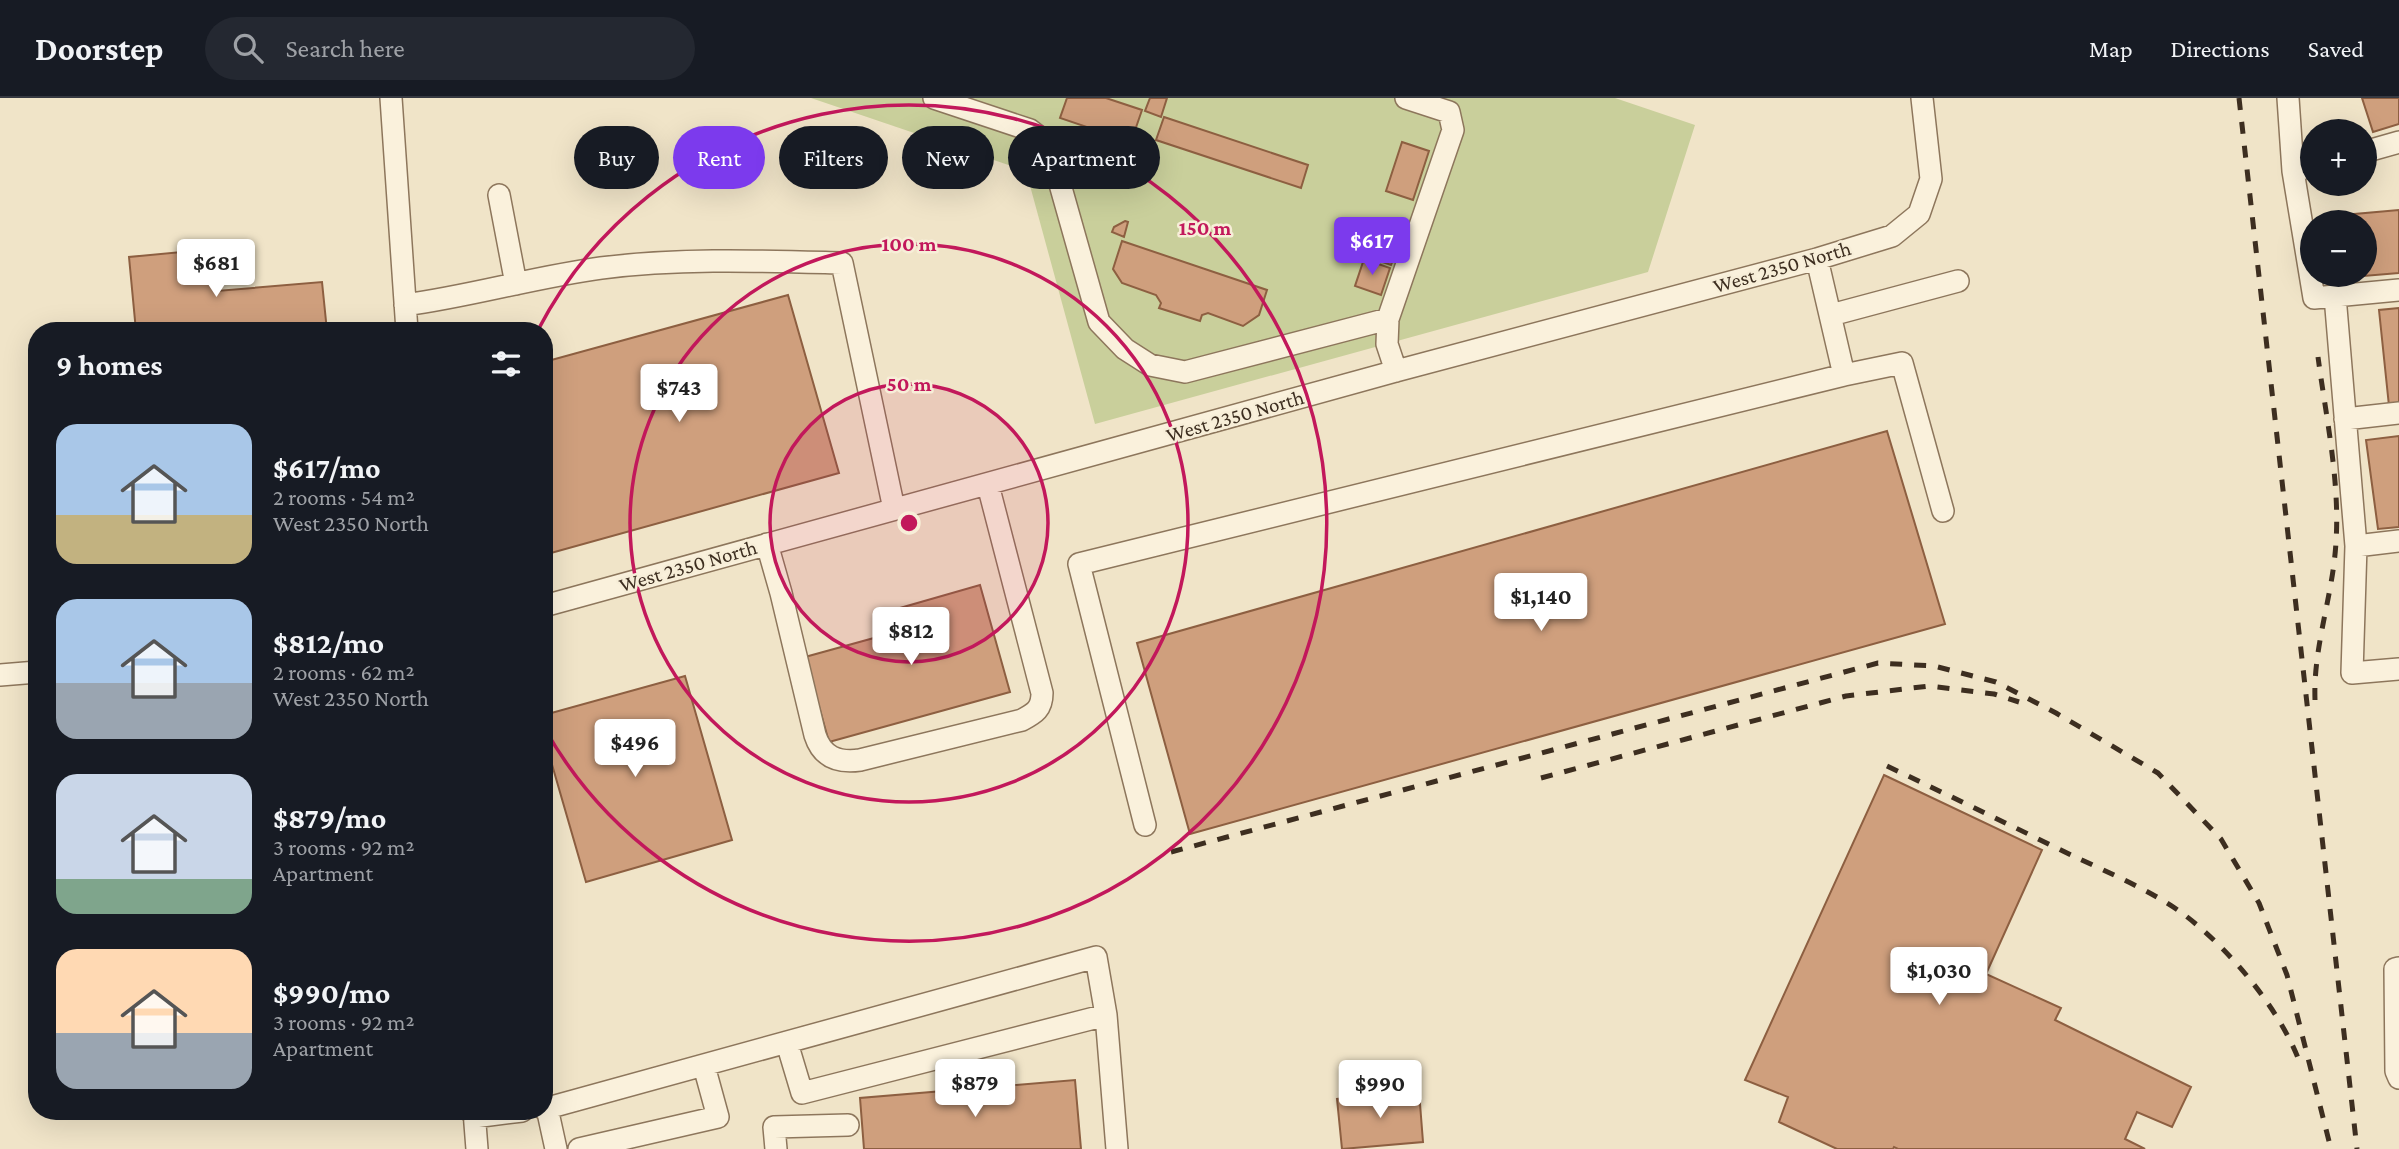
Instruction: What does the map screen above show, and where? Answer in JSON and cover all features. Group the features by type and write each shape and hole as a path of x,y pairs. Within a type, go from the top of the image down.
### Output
{"street":[{"path":"391,98 406,322"},
{"path":"934,98 1030,130 1043,140 1052,156 1099,322 1125,349 1150,365 1185,372 1388,319"},
{"path":"1396,372 1387,344 1388,319 1453,130 1445,105 1406,98"},
{"name":"West 2350 North","path":"553,603 1818,259 1892,236 1919,214 1931,179 1922,98"},
{"path":"2288,98 2300,159"},
{"path":"2377,148 2399,142"},
{"path":"499,195 516,284"},
{"path":"2305,196 2314,298 2399,290"},
{"path":"1818,259 1844,374"},
{"path":"405,305 452,299 601,268 719,261 842,263 894,509"},
{"path":"1831,315 1958,281"},
{"path":"2335,296 2356,546 2352,674 2399,669"},
{"path":"1145,825 1079,564 1844,374 1902,363 1944,511"},
{"path":"2345,419 2399,413"},
{"path":"767,544 815,735 824,754 840,760 860,760 1022,720 1038,711 1041,692 988,485"},
{"path":"2356,546 2399,541"},
{"path":"0,675 28,673"},
{"path":"553,1106 1096,957 1106,1015 1117,1149"},
{"path":"2397,969 2396,1071 2399,1078"},
{"path":"787,1043 802,1093 1106,1015"},
{"path":"579,1149 718,1117 704,1066"},
{"path":"475,1120 477,1149"},
{"path":"549,1120 556,1149"},
{"path":"776,1149 774,1127 848,1125"}],"green space":[{"path":"811,98 1615,98 1695,125 1648,272 1095,424 1031,189 1160,189 1160,126 1008,126 1008,165 994,160 994,126 902,126 902,129"}],"building":[{"path":"1067,98 1106,98 1142,110 1136,126 1084,126 1060,118"},
{"path":"1150,98 1167,98 1161,117 1145,111"},
{"path":"2362,98 2399,98 2399,124 2377,131 2377,119 2369,119"},
{"path":"1164,117 1308,165 1301,188 1160,141"},
{"path":"1402,142 1429,151 1413,200 1386,191"},
{"path":"2399,210 2399,273 2377,275 2377,212"},
{"path":"1128,222 1124,237 1112,232 1114,227"},
{"path":"1375,230 1401,239 1391,265 1365,256"},
{"path":"1122,241 1267,290 1259,315 1243,326 1208,313 1202,315 1200,321 1159,308 1161,303 1156,295 1122,283 1113,269"},
{"path":"213,249 217,291 322,282 326,322 135,322 129,257"},
{"path":"1364,259 1390,268 1381,295 1355,286"},
{"path":"788,295 839,473 553,552 553,360"},
{"path":"2399,308 2399,405 2389,406 2379,310"},
{"path":"1887,431 1945,624 1190,834 1137,643"},
{"path":"2399,436 2399,527 2378,529 2366,440"},
{"path":"980,585 1010,692 829,742 805,657 892,633 886,612"},
{"path":"685,676 732,840 586,882 553,768 553,713"},
{"path":"1884,775 2042,850 1986,974 2061,1008 2055,1020 2191,1087 2172,1127 2137,1112 2125,1139 2145,1149 1837,1149 1779,1122 1788,1097 1745,1080"},
{"path":"1075,1080 1081,1149 864,1149 860,1098"},
{"path":"1419,1091 1423,1142 1342,1149 1337,1099"}],"railway":[{"path":"2239,98 2357,1149"},
{"path":"2315,700 2317,660 2334,562 2337,519 2332,449 2318,357"},
{"path":"1171,852 1878,663 1934,666 1996,682 2056,713 2158,773 2221,839 2259,903 2287,975 2331,1149"},
{"path":"1541,778 1846,696 1929,686 1994,694 2019,702"},
{"path":"1887,766 2127,881 2182,913 2218,944 2252,982 2281,1024 2301,1066"}]}
